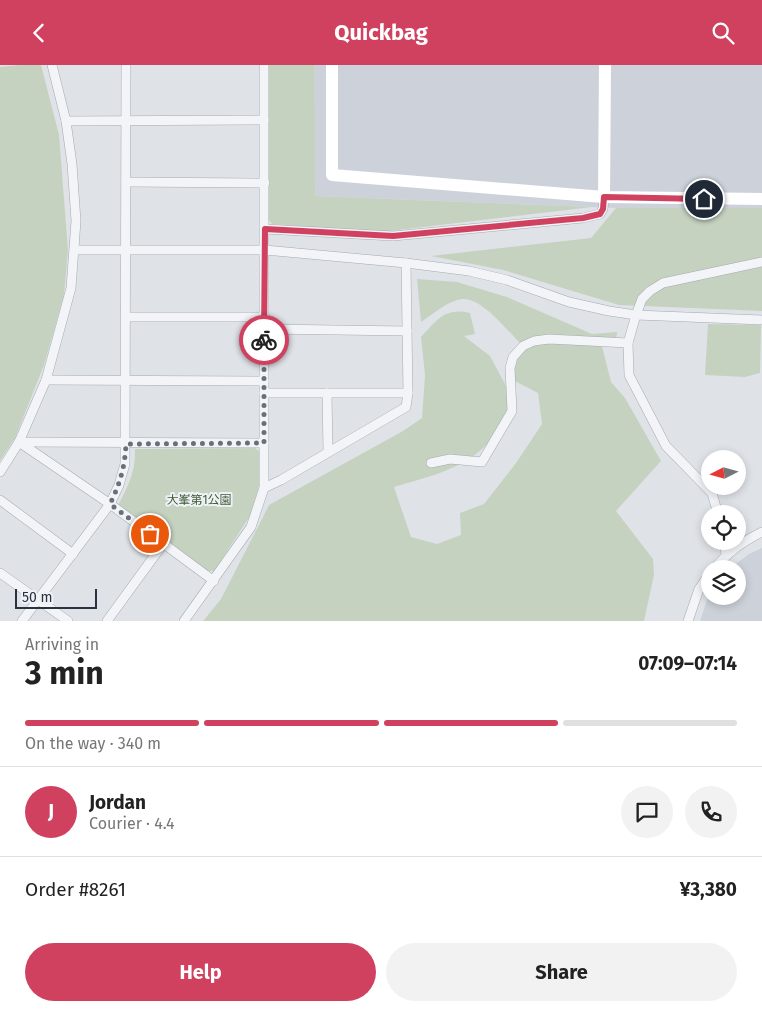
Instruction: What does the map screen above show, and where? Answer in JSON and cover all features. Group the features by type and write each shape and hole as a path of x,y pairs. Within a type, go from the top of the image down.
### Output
{"street":[{"path":"0,472 19,442 46,380 71,288 76,221 72,164 66,121 52,65"},
{"path":"22,621 110,504 123,471 126,444 126,65"},
{"path":"184,621 252,527 264,488 264,65"},
{"path":"332,65 332,175 604,197 762,199"},
{"path":"265,229 393,236 583,218 600,214 603,209 604,197 606,65"},
{"path":"66,121 126,119 264,120"},
{"path":"126,182 265,183"},
{"path":"75,250 265,250 406,263 469,271 507,281 590,308 636,315 762,320"},
{"path":"715,505 712,493 666,446 649,415 629,375 628,343 636,315 646,295 663,283 762,262"},
{"path":"264,488 406,407 408,393 406,263"},
{"path":"126,317 265,317"},
{"path":"264,329 407,331"},
{"path":"431,463 450,459 482,462 512,411 510,368 513,357 524,346 534,341 549,339 628,343"},
{"path":"46,380 264,381"},
{"path":"264,393 408,393"},
{"path":"327,393 328,452"},
{"path":"19,442 126,444 264,443"},
{"path":"19,442 110,504 214,581"},
{"path":"0,500 73,554"},
{"path":"721,560 726,554 743,542 762,532"},
{"path":"107,621 163,544"},
{"path":"725,550 726,554"},
{"path":"0,573 68,621"},
{"path":"688,621 701,588"}],"shaded area":[{"path":"314,65 762,65 762,208 616,208 314,196"},
{"path":"762,548 762,621 700,621 705,605 746,605 746,560 741,560"}],"green space":[{"path":"41,65 59,135 68,250 64,295 44,365 15,438 0,461 0,67"},
{"path":"269,65 314,65 315,196 592,207 381,232 272,224 269,220"},
{"path":"616,208 762,208 762,311 619,305 503,270 431,256 591,238"},
{"path":"417,279 457,282 507,297 592,334 617,332 616,339 602,346 611,382 625,398 661,461 616,511 653,559 654,575 644,621 203,621 221,599 269,505 403,431 422,418 425,375 421,337 442,316 454,312 470,313 475,334 464,336 490,356 506,386 510,413 490,441 470,459 445,471 394,487 411,537 437,544 461,535 460,513 484,504 516,463 542,424 538,393 511,379 507,360 520,343 493,315 477,303 469,300 462,299 451,302 421,322"},
{"path":"708,324 761,325 760,373 745,377 705,375"},
{"name":"大峯第1公園","path":"255,448 260,452 259,486 250,516 214,571 208,571 118,505 131,478 135,449"}],"way so far":[{"path":"150,534 110,504 119,485 125,465 126,444 264,443 264,340"}],"route":[{"path":"264,340 265,229 393,236 583,218 600,214 603,209 604,197 704,199"}]}
